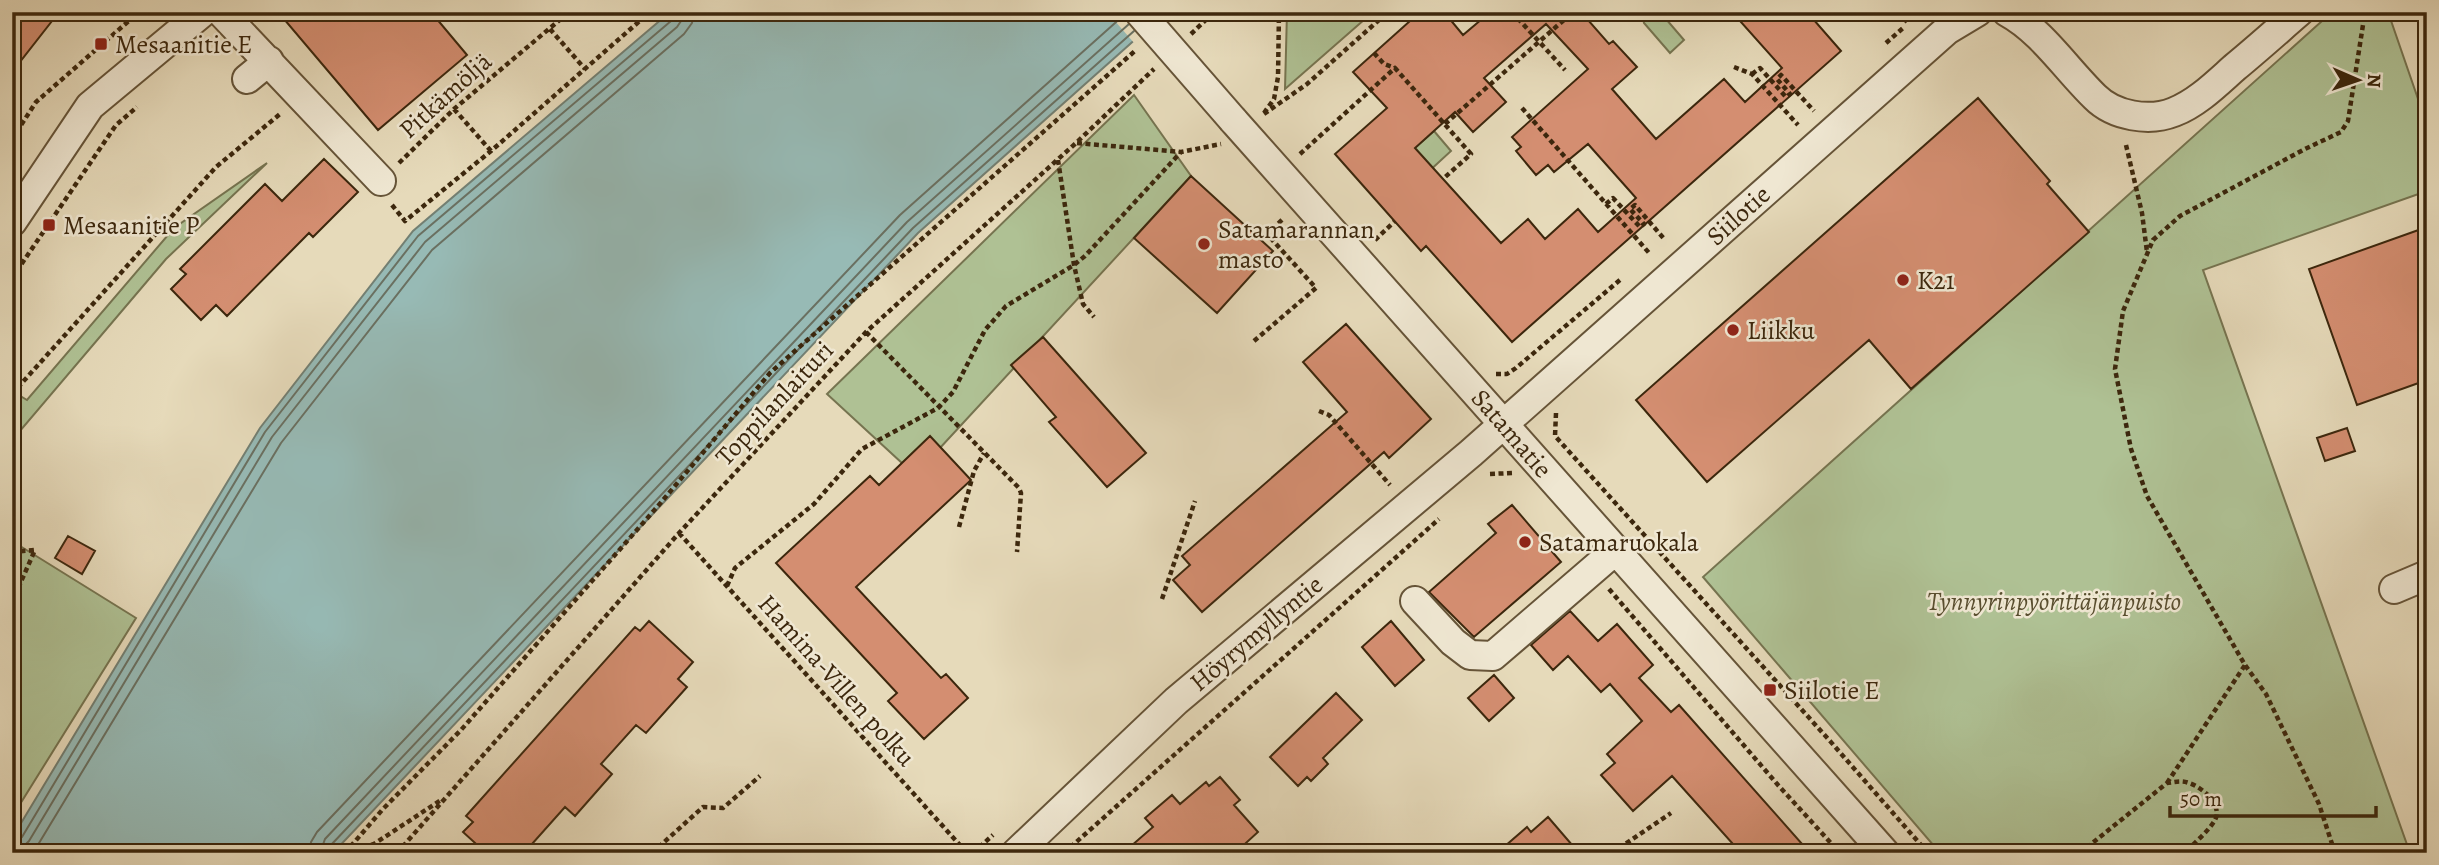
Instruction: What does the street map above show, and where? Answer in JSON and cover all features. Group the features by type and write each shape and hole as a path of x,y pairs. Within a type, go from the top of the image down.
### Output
{"street":[{"path":"12,222 90,106 203,12"},
{"path":"221,12 302,95 383,188"},
{"name":"Satamatie","path":"1139,12 1228,132 1475,390 1885,853"},
{"name":"Siilotie","path":"1504,423 1947,30 1977,12"},
{"path":"2007,12 2024,21 2097,99 2115,111 2152,117 2171,113 2195,100 2299,12"},
{"path":"247,79 269,61"},
{"name":"Höyrymyllyntie","path":"1016,853 1185,693 1504,423"},
{"path":"1415,601 1453,642 1470,655 1493,656 1616,550"},
{"path":"2394,589 2427,575"}],"path":[{"path":"12,139 36,102 139,12"},
{"name":"Pitkämöljä","path":"383,188 454,109 569,12"},
{"path":"383,188 405,221 491,151 650,12"},
{"path":"1184,40 1214,12"},
{"path":"1279,12 1278,77 1274,99 1261,116 1307,84 1388,12"},
{"path":"1512,12 1565,70"},
{"path":"1445,124 1573,12"},
{"path":"1898,12 1909,24"},
{"path":"1885,45 1921,12"},
{"path":"2335,853 2319,804 2266,694 2245,665 2147,496 2131,449 2115,369 2123,312 2152,240 2180,216 2341,132 2348,121 2365,12"},
{"path":"550,29 585,69"},
{"path":"346,853 383,809 461,730 658,506 770,373 1143,44"},
{"path":"1374,53 1384,65 1395,68 1471,154 1444,178"},
{"path":"1734,67 1752,74 1798,125 1823,103"},
{"name":"Toppilanlaituri","path":"397,853 679,533 866,332 1155,68"},
{"path":"1297,156 1395,68"},
{"path":"1752,74 1760,68 1786,97 1790,94 1777,79 1781,75 1814,111"},
{"path":"12,394 216,167 302,95"},
{"path":"12,278 116,125 137,107"},
{"path":"1522,108 1650,254"},
{"path":"454,109 491,151"},
{"path":"727,586 735,568 814,504 862,449 938,408 953,392 985,330 1006,306 1074,265 1181,152 1228,132"},
{"path":"1076,143 1181,152"},
{"path":"2126,145 2148,252"},
{"path":"1058,159 1074,265 1083,304 1094,317"},
{"path":"1606,204 1613,198 1640,228 1643,224 1630,209 1635,205 1665,240 1640,263"},
{"path":"1254,341 1316,288 1267,234 1287,215"},
{"path":"1374,241 1395,221"},
{"path":"1475,390 1494,374 1507,374 1516,368 1630,272"},
{"path":"866,332 938,408 995,462 1021,493 1017,552"},
{"path":"1480,483 1490,474 1510,474 1555,436 1558,415 1516,368"},
{"path":"1319,411 1329,415 1390,485"},
{"path":"1555,436 1928,853"},
{"path":"959,527 974,471 984,453"},
{"path":"1510,474 1518,484"},
{"path":"1380,494 1400,476"},
{"path":"1162,599 1195,501"},
{"path":"1063,853 1449,510"},
{"name":"Hamina-Villen polku","path":"679,533 967,853"},
{"path":"12,552 35,550 14,591 12,602"},
{"path":"1593,570 1840,853"},
{"path":"2080,853 2167,783 2245,665"},
{"path":"652,853 703,807 723,808 760,776"},
{"path":"2167,783 2180,781 2193,784 2215,804 2217,812 2214,820 2185,853"},
{"path":"346,853 373,844 447,796"},
{"path":"1612,853 1671,813"},
{"path":"973,853 1003,826"}],"green space":[{"path":"1287,12 1373,12 1285,89"},
{"path":"1646,12 1660,12 1684,40 1670,53 1644,23"},
{"name":"Tynnyrinpyörittäjänpuisto","path":"2332,12 2388,12 2427,125 2427,191 2203,270 2410,853 1940,853 1703,577"},
{"path":"1134,95 1191,176 915,475 827,394"},
{"path":"1434,131 1451,151 1427,173 1409,153"},
{"path":"267,163 166,259 19,432 12,445 12,391 27,400 174,228"},
{"path":"12,541 136,618 12,817"}],"water":[{"path":"670,12 1166,12 918,233 333,853 12,853 12,838 260,428 413,231"}],"pier":[{"path":"1107,12 1169,12 1135,44"}],"building":[{"path":"12,12 59,12 12,72"},
{"path":"278,12 431,12 467,55 378,130"},
{"path":"1420,12 1444,12 1463,35 1489,13 1494,18 1500,12 1581,12 1609,44 1613,41 1637,67 1612,89 1656,139 1724,79 1745,102 1782,68 1732,12 1807,12 1841,51 1512,342 1426,246 1421,251 1335,154 1387,108 1353,72","holes":["1546,24 1588,69 1512,137 1521,147 1516,151 1536,175 1548,165 1554,172 1588,144 1636,198 1598,232 1578,209 1545,239 1528,219 1501,243 1415,148 1455,112 1473,132 1506,102 1484,78"]},
{"name":"K21","path":"1978,98 2050,181 2047,184 2089,232 1911,389 1869,340 1707,482 1636,400"},
{"path":"324,159 358,192 313,237 309,233 227,316 216,305 201,320 171,289 186,274 180,269 265,184 282,201"},
{"name":"Satamarannan masto","path":"1191,176 1273,251 1217,313 1134,238"},
{"path":"2427,227 2427,380 2357,405 2309,269"},
{"path":"1346,324 1431,419 1389,458 1384,452 1202,612 1173,580 1190,565 1182,556 1347,412 1303,362"},
{"path":"1043,337 1146,453 1107,487 1049,422 1056,417 1011,365"},
{"path":"2347,428 2355,451 2325,461 2317,438"},
{"path":"930,436 971,480 856,587 941,678 946,674 968,698 924,739 888,701 897,693 776,563 870,476 879,485"},
{"path":"1512,505 1561,562 1474,637 1429,592 1496,533 1488,524"},
{"path":"68,536 95,551 82,574 55,558"},
{"path":"1570,611 1598,641 1617,624 1653,665 1639,678 1671,712 1679,705 1810,853 1741,853 1672,776 1633,811 1601,775 1615,763 1607,754 1642,721 1610,684 1601,692 1568,656 1553,670 1531,645"},
{"path":"649,621 693,662 678,679 687,687 646,733 636,725 601,764 612,774 575,816 565,807 524,853 486,853 463,832 473,822 466,816 635,627 640,631"},
{"path":"1391,621 1424,660 1395,686 1362,647"},
{"path":"1494,675 1514,698 1489,721 1468,698"},
{"path":"1336,693 1362,720 1323,758 1328,764 1311,781 1307,777 1298,786 1270,757"},
{"path":"1220,777 1240,800 1234,805 1258,832 1235,853 1123,853 1153,827 1145,818 1172,795 1180,804 1206,782 1209,786"},
{"path":"1548,817 1579,853 1497,853 1527,827 1531,832"}],"place":[{"name":"Mesaanitie E","path":"101,44"},
{"name":"Mesaanitie P","path":"49,225"},
{"name":"Satamarannan masto","path":"1204,244"},
{"name":"K21","path":"1903,280"},
{"name":"Liikku","path":"1733,330"},
{"name":"Satamaruokala","path":"1525,542"},
{"name":"Siilotie E","path":"1770,690"}]}
